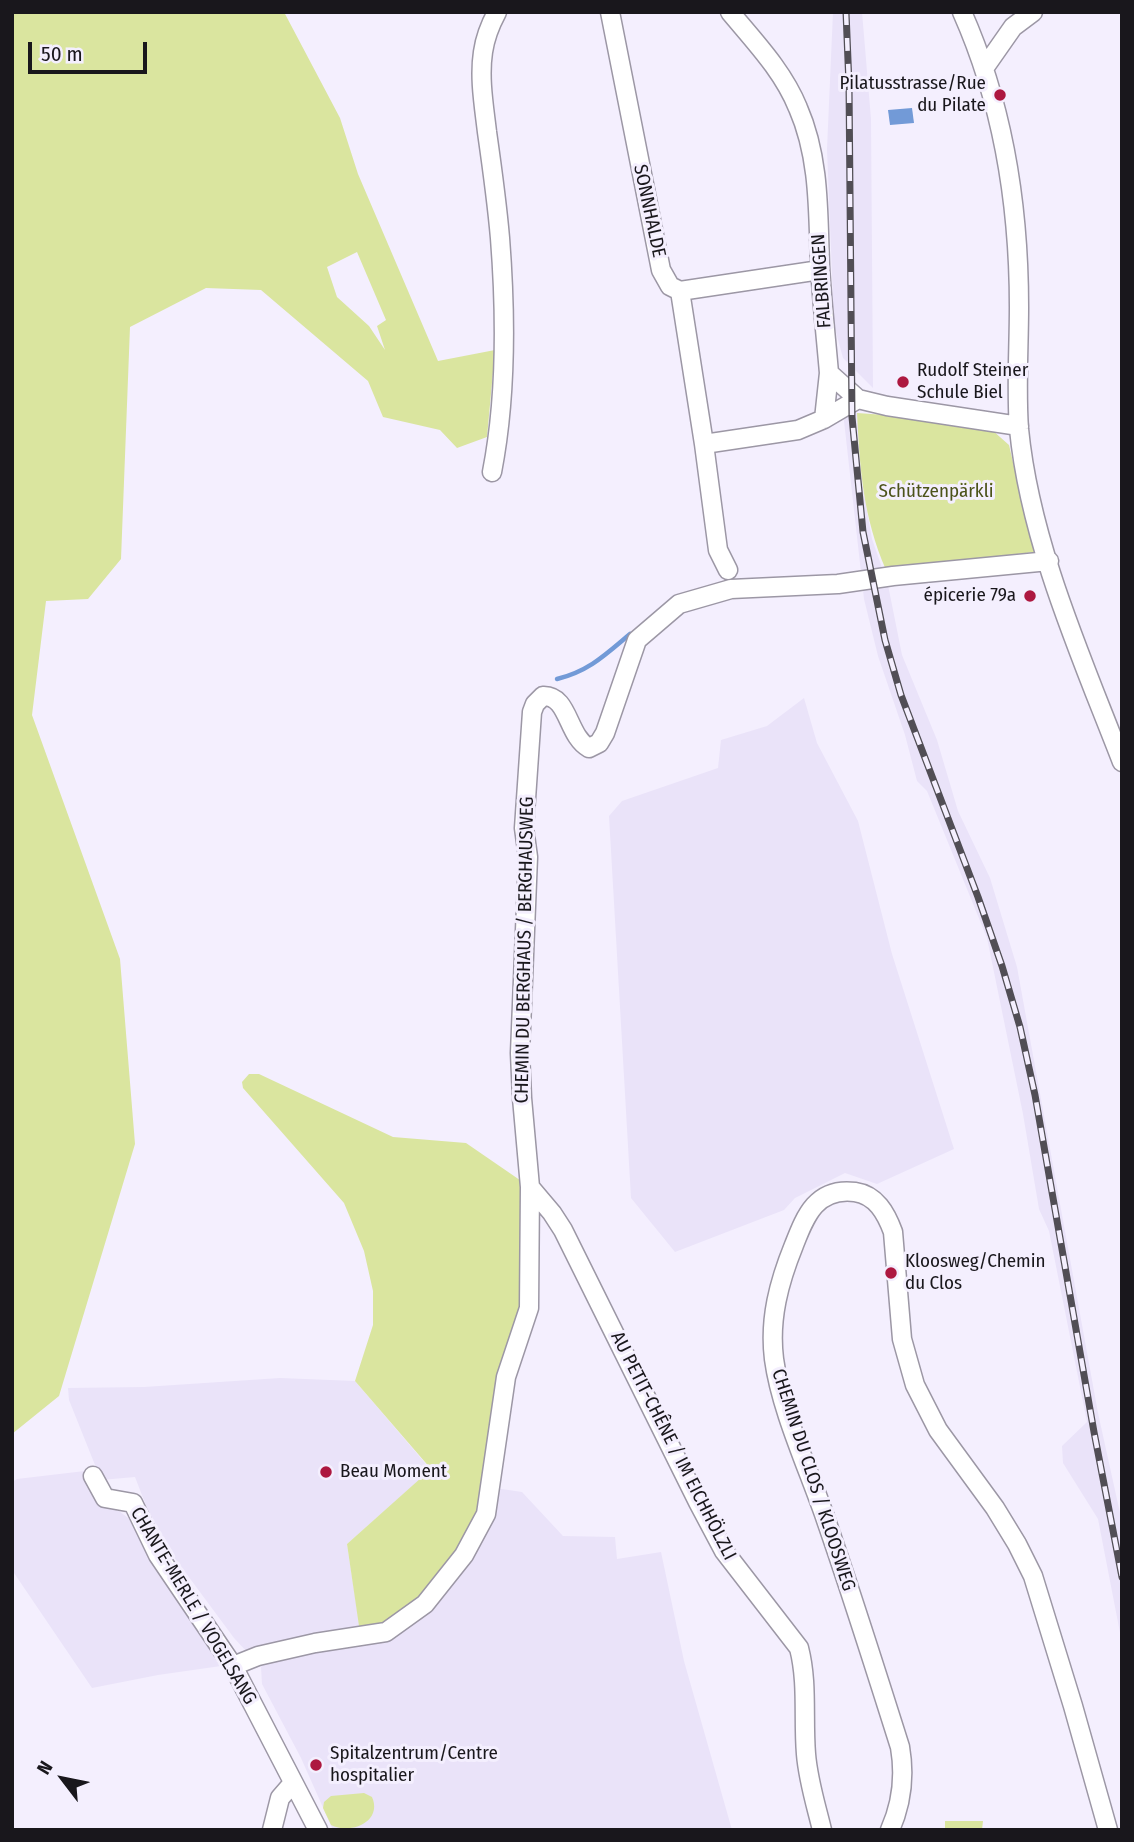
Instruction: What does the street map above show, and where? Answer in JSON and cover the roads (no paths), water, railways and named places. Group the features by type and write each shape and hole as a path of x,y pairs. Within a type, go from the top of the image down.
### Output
{"street":[{"path":"492,472 502,388 503,292 500,234 481,67 489,29 496,12"},
{"name":"SONNHALDE","path":"610,12 661,270 670,286 680,291 718,550 727,570"},
{"name":"FALBRINGEN","path":"730,12 778,70 799,108 804,124 817,176 820,270 829,373"},
{"path":"962,12 985,67 1012,191 1019,304 1019,426 1024,468 1064,611 1122,762"},
{"path":"985,67 1013,27 1033,12"},
{"path":"680,291 820,270"},
{"path":"829,373 858,399 887,406 1019,426"},
{"path":"824,419 829,373"},
{"path":"704,444 798,430 824,419 858,399"},
{"name":"CHEMIN DU BERGHAUS / BERGHAUSWEG","path":"233,1666 258,1656 315,1643 386,1632 425,1604 464,1555 486,1514 506,1377 529,1308 530,1187 520,1053 528,857 524,828 532,712 535,704 543,696 552,697 565,710 579,742 589,748 599,743 610,722 637,640 679,604 705,596 731,589 838,584 1049,561"},
{"name":"AU PETIT-CHÊNE / IM EICHHÖLZLI","path":"530,1187 563,1230 724,1551 799,1648 806,1695 806,1754 810,1785 822,1830"},
{"name":"CHEMIN DU CLOS / KLOOSWEG","path":"890,1830 901,1799 900,1747 827,1520 781,1392 774,1358 773,1326 782,1274 806,1214 824,1198 837,1193 854,1192 868,1196 889,1219 893,1232 902,1339 915,1385 938,1430 995,1507 1033,1576 1108,1830"},
{"name":"CHANTE-MERLE / VOGELSANG","path":"93,1476 105,1498 133,1503 159,1555 233,1666 318,1830"},
{"path":"272,1830 280,1798 293,1783"}],"water":[{"path":"912,108 914,123 890,125 888,110"}],"waterway":[{"path":"557,679 588,667 630,634"}],"railway":[{"path":"846,12 852,417 863,532 885,640 901,695 978,897 1020,1027 1035,1095 1122,1577"}],"place":[{"name":"Pilatusstrasse/Rue du Pilate","path":"1000,95"},
{"name":"Rudolf Steiner Schule Biel","path":"903,382"},
{"name":"épicerie 79a","path":"1030,596"},
{"name":"Kloosweg/Chemin du Clos","path":"891,1273"},
{"name":"Beau Moment","path":"326,1472"},
{"name":"Spitalzentrum/Centre hospitalier","path":"316,1765"}],"park label":[{"name":"Schützenpärkli","path":"936,492"}]}
